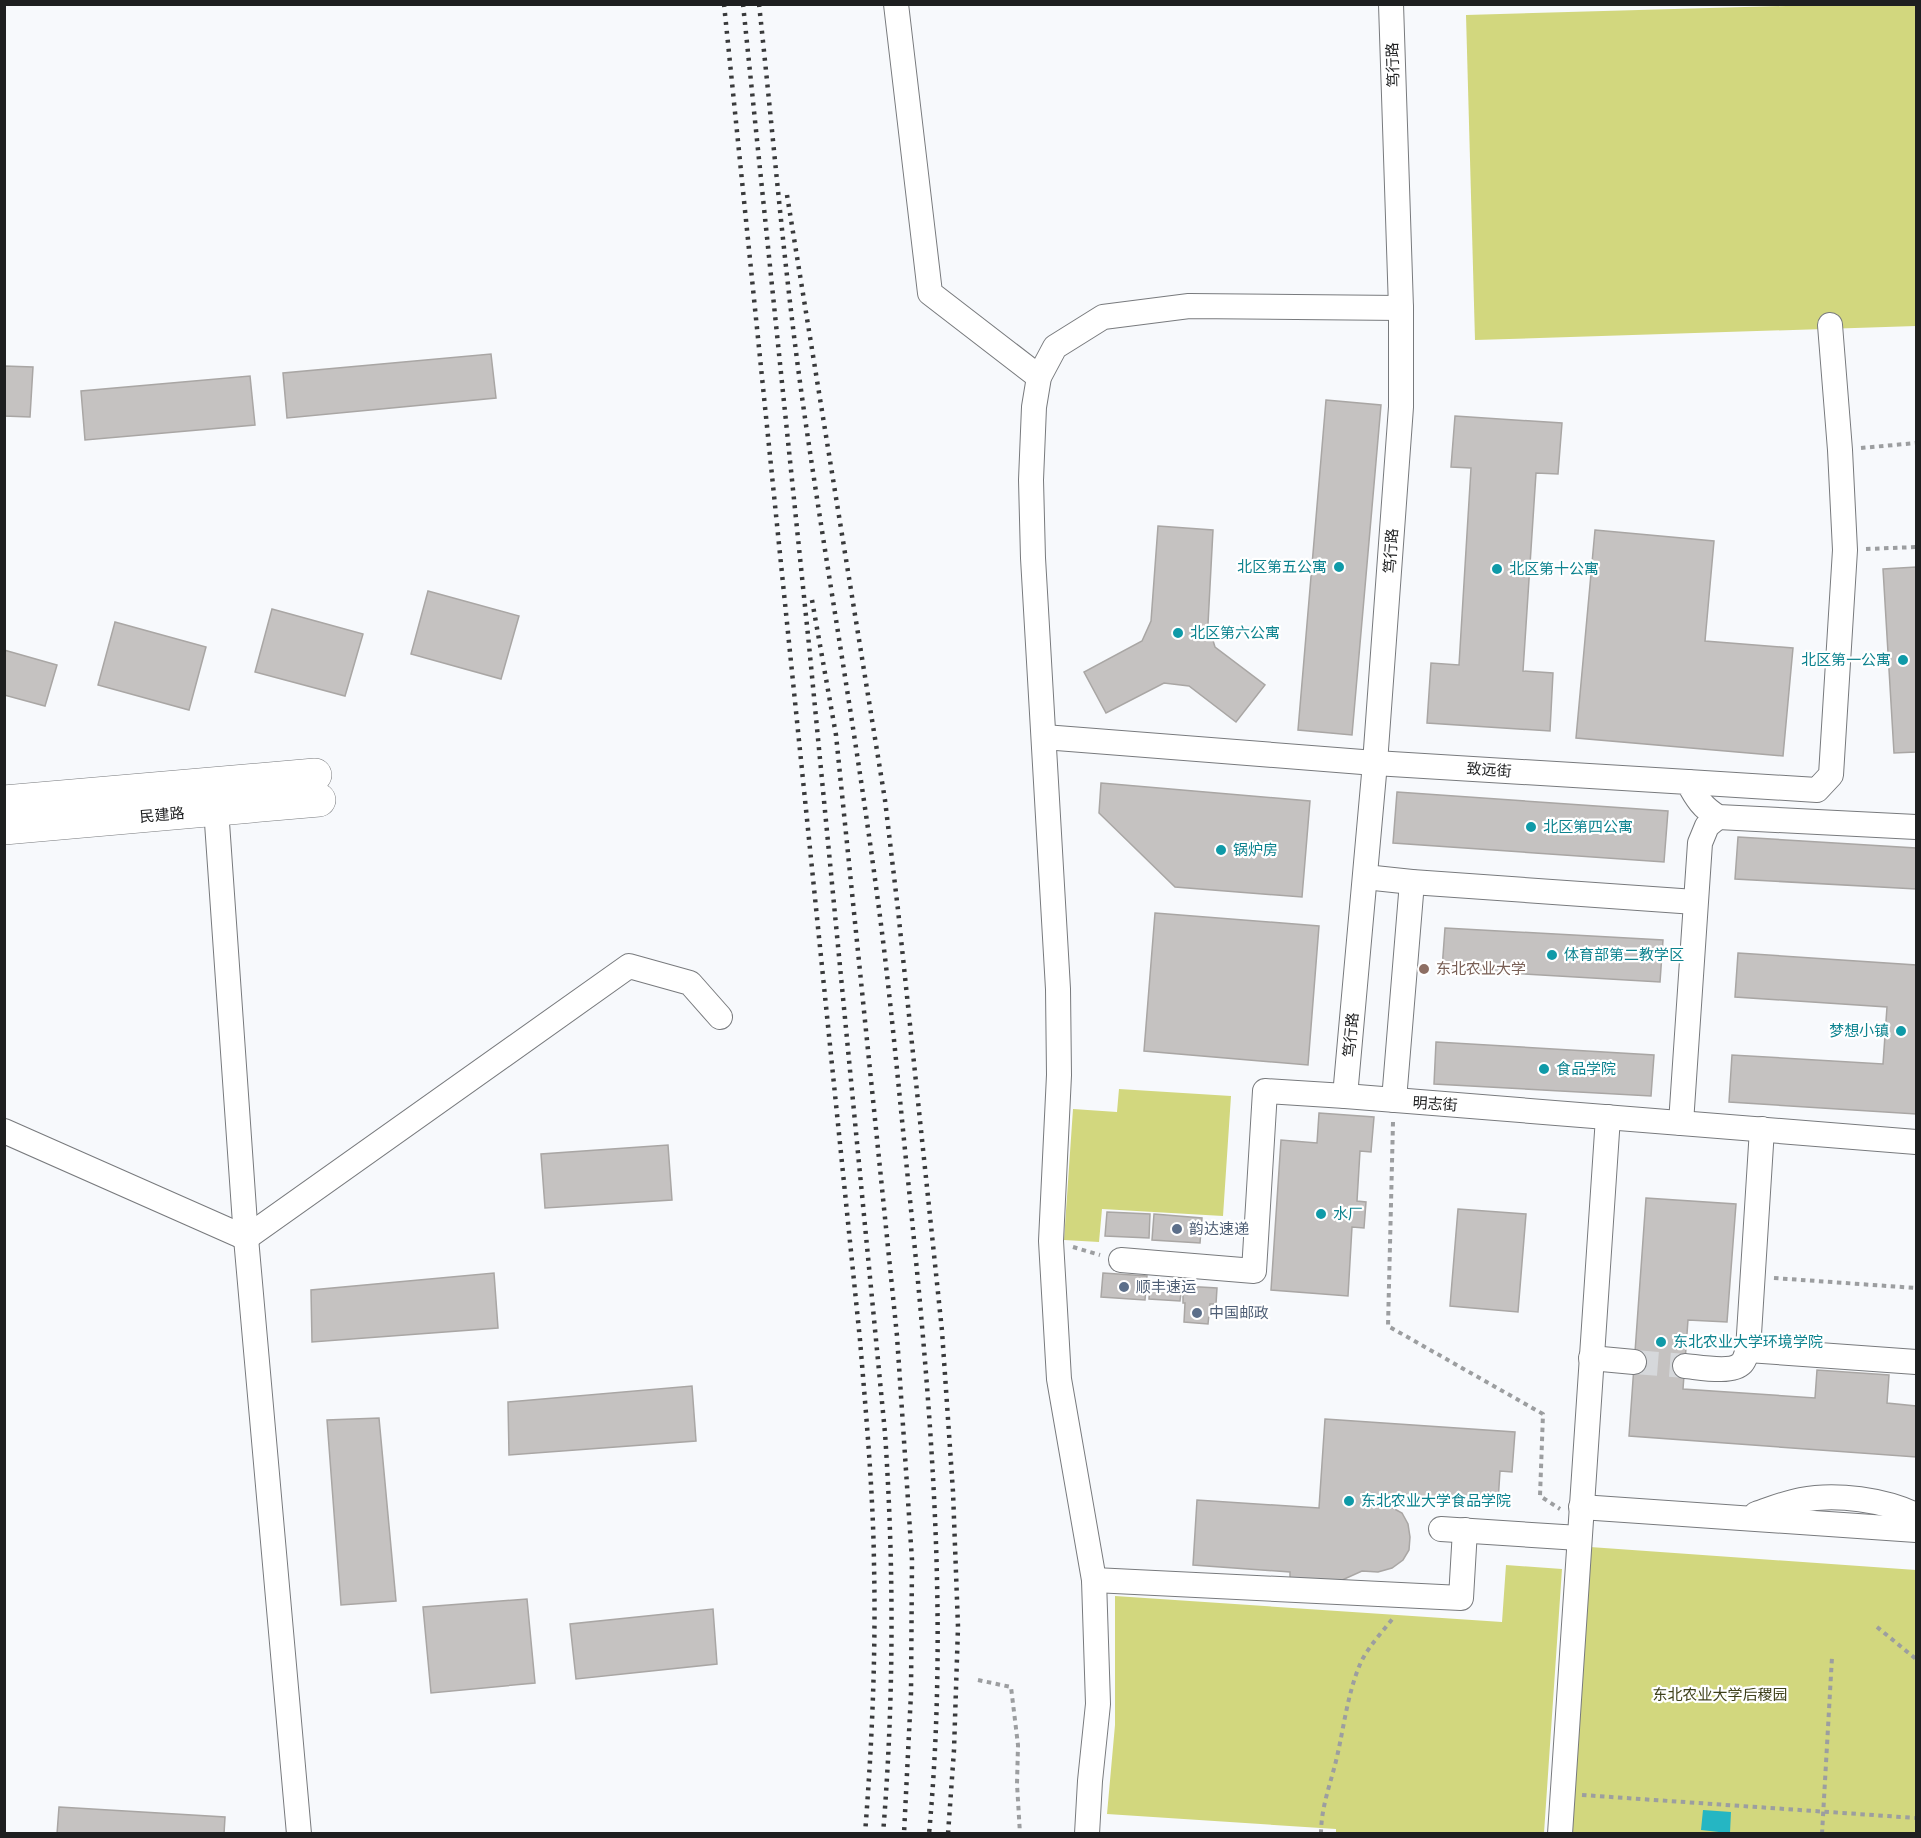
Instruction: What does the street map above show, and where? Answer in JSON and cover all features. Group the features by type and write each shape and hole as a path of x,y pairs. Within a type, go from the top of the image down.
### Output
{"street":[{"path":"896,4 930,293 1040,377"},
{"name":"笃行路","path":"1345,1096 1375,763 1401,407 1401,308 1391,4"},
{"path":"1094,1833 1090,1781 1098,1704 1094,1580 1059,1379 1051,1241 1059,1075 1058,989 1030,480 1034,407 1040,377 1055,347 1103,317 1188,306 1401,308"},
{"path":"1830,325 1845,550"},
{"name":"致远街","path":"1044,737 1375,763 1817,790 1831,775 1845,550"},
{"path":"1688,783 1706,810 1718,817 1917,828"},
{"name":"民建路","path":"4,802 215,796 317,787"},
{"path":"215,796 246,1238 299,1833"},
{"name":"民建路","path":"4,828 215,796"},
{"path":"1681,1123 1700,843 1707,826 1718,817"},
{"path":"1365,877 1695,902"},
{"path":"1394,1100 1412,882"},
{"path":"246,1238 629,966 690,983 720,1017"},
{"name":"明志街","path":"1121,1260 1254,1271 1265,1091 1917,1142"},
{"path":"1560,1833 1608,1117"},
{"path":"1685,1366 1735,1368 1742,1364 1748,1350 1762,1129"},
{"path":"4,1131 246,1238"},
{"path":"1748,1350 1917,1362"},
{"path":"1591,1358 1634,1362"},
{"path":"1745,1518 1803,1500 1839,1498 1874,1501 1917,1515"},
{"path":"1441,1529 1465,1530 1580,1522 1745,1518 1917,1530"},
{"path":"1094,1580 1397,1604 1461,1598 1465,1530"}],"path":[{"path":"1840,450 1917,443"},
{"path":"1845,550 1917,547"},
{"path":"1394,1100 1388,1326 1543,1414 1540,1496 1580,1522"},
{"path":"1051,1241 1121,1260"},
{"path":"1752,1277 1917,1288"},
{"path":"1321,1833 1326,1796 1353,1686 1362,1660 1397,1604"},
{"path":"1877,1627 1917,1659"},
{"path":"1821,1833 1832,1657"},
{"path":"978,1680 1011,1687 1018,1745 1017,1784 1020,1833"},
{"path":"1564,1793 1917,1818"}],"green space":[{"path":"1818,5 1916,5 1916,326 1475,340 1466,15"},
{"path":"1119,1089 1231,1096 1223,1216 1102,1209 1099,1242 1064,1240 1073,1109 1117,1112"},
{"name":"东北农业大学后稷园","path":"1590,1547 1916,1570 1916,1833 1570,1834"},
{"path":"1506,1565 1562,1569 1544,1833 1336,1834 1336,1829 1107,1814 1115,1725 1115,1596 1502,1622"}],"water":[{"path":"1703,1810 1731,1812 1730,1833 1701,1830"}],"building":[{"path":"491,354 496,398 287,418 283,373"},
{"path":"4,366 33,367 30,417 4,416"},
{"path":"250,376 255,425 85,440 81,391"},
{"name":"北区第五公寓","path":"1326,400 1381,405 1352,735 1298,730"},
{"name":"北区第十公寓","path":"1455,416 1562,423 1558,474 1536,473 1523,671 1553,673 1550,731 1427,723 1431,663 1459,665 1471,468 1451,467"},
{"name":"北区第六公寓","path":"1158,526 1213,530 1208,624 1215,647 1265,685 1236,722 1189,686 1164,683 1106,713 1084,672 1142,641 1151,621"},
{"path":"1595,530 1714,541 1705,641 1793,648 1783,756 1576,738"},
{"name":"北区第一公寓","path":"1916,567 1916,752 1894,753 1883,569"},
{"path":"428,591 519,616 501,679 411,654"},
{"path":"272,609 363,634 345,696 255,672"},
{"path":"115,622 206,647 189,710 98,685"},
{"path":"4,650 57,665 45,706 4,695"},
{"name":"锅炉房","path":"1101,783 1310,801 1302,897 1175,887 1099,813"},
{"name":"北区第四公寓","path":"1397,792 1668,811 1664,862 1393,843"},
{"path":"1738,837 1916,848 1916,889 1735,879"},
{"path":"1155,913 1319,926 1308,1065 1144,1051"},
{"name":"体育部第二教学区","path":"1445,928 1663,940 1660,982 1442,969"},
{"name":"梦想小镇","path":"1738,953 1916,965 1916,1114 1729,1102 1732,1055 1883,1064 1887,1007 1735,997"},
{"name":"食品学院","path":"1436,1042 1654,1055 1651,1096 1434,1084"},
{"name":"水厂","path":"1319,1113 1374,1117 1371,1152 1360,1151 1357,1201 1366,1202 1364,1228 1352,1227 1348,1296 1271,1290 1281,1140 1317,1143"},
{"path":"668,1145 672,1200 545,1208 541,1154"},
{"name":"东北农业大学环境学院","path":"1646,1198 1736,1204 1727,1322 1688,1320 1683,1389 1815,1398 1817,1370 1889,1375 1887,1403 1916,1406 1916,1457 1629,1436"},
{"path":"1458,1209 1526,1214 1518,1312 1450,1306"},
{"name":"顺丰速运","path":"1107,1212 1150,1214 1149,1238 1105,1236"},
{"name":"韵达速递","path":"1154,1214 1202,1218 1200,1243 1152,1240"},
{"path":"494,1273 498,1328 312,1342 311,1290"},
{"name":"顺丰速运","path":"1103,1273 1147,1276 1145,1300 1101,1297"},
{"path":"1150,1283 1182,1285 1180,1301 1149,1299"},
{"name":"中国邮政","path":"1183,1286 1217,1288 1216,1304 1210,1304 1208,1324 1184,1322"},
{"path":"692,1386 696,1441 509,1455 508,1402"},
{"path":"379,1418 396,1601 341,1605 327,1420"},
{"name":"东北农业大学食品学院","path":"1325,1419 1515,1432 1512,1472 1500,1471 1498,1502 1379,1494 1379,1504 1402,1513 1408,1524 1409,1550 1403,1560 1392,1568 1378,1572 1362,1571 1329,1586 1290,1583 1290,1572 1193,1565 1197,1500 1319,1508"},
{"path":"527,1599 535,1683 431,1693 423,1607"},
{"path":"713,1609 717,1664 576,1679 570,1624"},
{"path":"59,1807 225,1817 224,1834 57,1834"}],"tunnel":[{"path":"1634,1362 1685,1366"}],"railway":[{"path":"724,4 867,1424 873,1536 874,1632 865,1834"},
{"path":"743,4 809,645 885,1433 892,1633 883,1834"},
{"path":"759,4 798,367 881,927 922,1329 929,1412 937,1580 938,1664 929,1834"},
{"path":"787,195 885,800 942,1331 953,1492 958,1627 954,1750 948,1834"},
{"path":"812,600 836,735 897,1336 912,1560 911,1693 904,1834"}],"place":[{"name":"北区第五公寓","path":"1339,567"},
{"name":"北区第十公寓","path":"1497,569"},
{"name":"北区第六公寓","path":"1178,633"},
{"name":"北区第一公寓","path":"1903,660"},
{"name":"北区第四公寓","path":"1531,827"},
{"name":"锅炉房","path":"1221,850"},
{"name":"体育部第二教学区","path":"1552,955"},
{"name":"东北农业大学","path":"1424,969"},
{"name":"梦想小镇","path":"1901,1031"},
{"name":"食品学院","path":"1544,1069"},
{"name":"水厂","path":"1321,1214"},
{"name":"韵达速递","path":"1177,1229"},
{"name":"顺丰速运","path":"1124,1287"},
{"name":"中国邮政","path":"1197,1313"},
{"name":"东北农业大学环境学院","path":"1661,1342"},
{"name":"东北农业大学食品学院","path":"1349,1501"}]}
